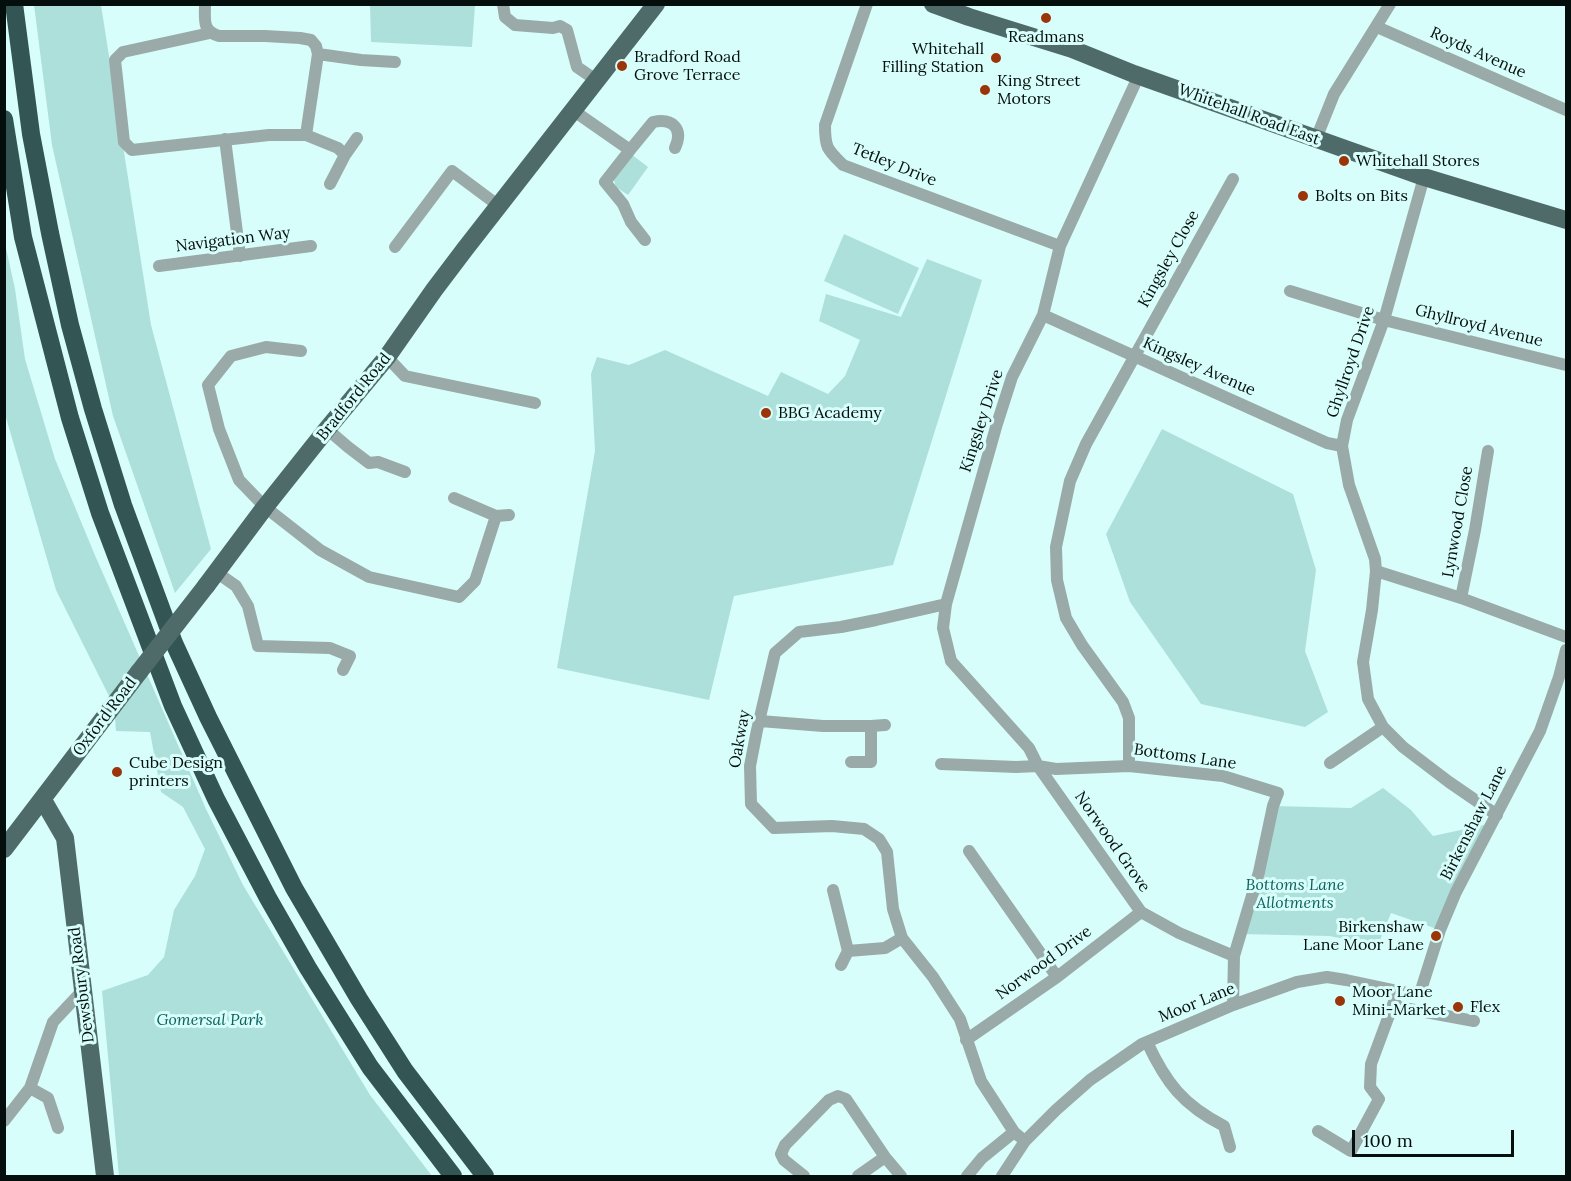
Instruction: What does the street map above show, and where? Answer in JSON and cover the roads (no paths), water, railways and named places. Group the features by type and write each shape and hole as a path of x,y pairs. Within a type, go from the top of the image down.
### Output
{"highway":[{"path":"14,4 31,134 70,325 123,505 174,643 208,717 294,888 358,999 405,1071 485,1176"},
{"path":"4,119 23,237 70,418 100,513 173,706 216,799 308,968 370,1067 453,1176"}],"main road":[{"name":"Bradford Road","path":"211,579 265,507 387,357 434,290 656,4"},
{"name":"Whitehall Road East","path":"933,4 1072,49 1424,177 1566,220"},
{"name":"Oxford Road","path":"4,849 211,579"},
{"name":"Dewsbury Road","path":"43,800 65,838 105,1176"}],"street":[{"path":"205,4 205,20 210,33"},
{"path":"503,4 505,17 515,25 553,28 560,26 567,30 577,67 596,80"},
{"name":"Tetley Drive","path":"867,4 825,125 825,141 829,151 843,165 1060,246"},
{"path":"1316,139 1334,94 1390,4"},
{"path":"560,13 560,26"},
{"name":"Royds Avenue","path":"1377,27 1566,110"},
{"path":"306,135 318,54 311,40 265,36 219,36 210,33 123,52 115,60 124,142 132,150 269,135 306,135 338,148 345,155"},
{"path":"318,54 395,62"},
{"name":"Kingsley Drive","path":"1038,766 1029,748 951,661 943,627 946,604 996,427 1012,378 1044,315 1060,246 1139,75"},
{"path":"574,111 630,150"},
{"path":"645,240 639,235 622,204 605,182 653,122 661,120 670,122 677,129 679,136 675,148"},
{"path":"330,184 357,138"},
{"path":"225,139 240,256"},
{"path":"395,247 452,171 499,206"},
{"name":"Ghyllroyd Drive","path":"1377,571 1375,559 1349,485 1342,446 1347,420 1384,320 1424,177"},
{"name":"Kingsley Close","path":"1129,766 1130,718 1123,702 1082,645 1066,618 1057,580 1056,547 1070,481 1086,444 1233,179"},
{"name":"Navigation Way","path":"159,266 311,246"},
{"name":"Ghyllroyd Avenue","path":"1290,291 1384,320 1566,365"},
{"name":"Kingsley Avenue","path":"1044,315 1327,443 1342,446"},
{"path":"301,351 266,347 231,356 208,385 219,429 239,480 265,507 320,550 369,578 459,597 475,581 503,515 454,498"},
{"path":"387,357 405,376 535,403"},
{"path":"327,429 369,463 378,462 405,472"},
{"name":"Lynwood Close","path":"1461,598 1488,451"},
{"path":"1497,815 1403,747 1383,728 1368,699 1363,662 1377,571 1461,598 1566,637"},
{"path":"211,579 236,586 248,606 258,646 330,648 350,656 343,670"},
{"name":"Oakway","path":"902,938 893,909 887,852 879,839 864,829 832,826 774,828 751,804 750,766 775,653 800,632 865,622 946,604"},
{"name":"Birkenshaw Lane","path":"1398,991 1412,994 1421,990 1440,930 1456,892 1540,731 1566,650"},
{"path":"759,721 823,726 885,725"},
{"path":"851,762 871,762 871,726"},
{"path":"1330,763 1383,728"},
{"name":"Bottoms Lane","path":"941,764 1038,766 1056,769 1129,766 1223,776 1278,793 1273,806 1259,872 1234,956 1233,1005"},
{"name":"Norwood Grove","path":"1038,766 1141,912 1179,933 1234,956"},
{"path":"969,851 1057,976"},
{"path":"833,890 848,951 841,965"},
{"name":"Norwood Drive","path":"966,1040 1057,976 1141,912"},
{"path":"848,951 885,948 902,938 933,977 960,1019 981,1081 1014,1132 1025,1141"},
{"name":"Moor Lane","path":"1002,1176 1025,1141 1056,1110 1111,1064 1147,1042 1233,1005 1297,982 1328,977 1398,991"},
{"path":"4,1121 30,1088 53,1022 83,990"},
{"path":"1318,1131 1351,1151 1379,1099 1370,1087 1371,1064 1398,991"},
{"path":"1393,1006 1474,1021"},
{"path":"1147,1042 1156,1062 1174,1090 1204,1116 1224,1126 1230,1147"},
{"path":"30,1088 48,1098 58,1128"},
{"path":"804,1176 784,1160 781,1154 785,1145 829,1100 838,1096 846,1099 885,1157 901,1176"},
{"path":"967,1176 982,1158 1014,1132"},
{"path":"858,1176 885,1157"}],"place":[{"name":"Readmans","path":"1046,18"},
{"name":"Whitehall Filling Station","path":"996,58"},
{"name":"Bradford Road Grove Terrace","path":"622,66"},
{"name":"King Street Motors","path":"985,90"},
{"name":"Whitehall Stores","path":"1344,161"},
{"name":"Bolts on Bits","path":"1303,196"},
{"name":"BBG Academy","path":"766,413"},
{"name":"Cube Design printers","path":"117,772"},
{"name":"Birkenshaw Lane Moor Lane","path":"1436,936"},
{"name":"Moor Lane Mini-Market","path":"1340,1001"},
{"name":"Flex","path":"1458,1007"}],"park label":[{"name":"Bottoms Lane Allotments","path":"1295,894"},
{"name":"Gomersal Park","path":"210,1020"}]}
